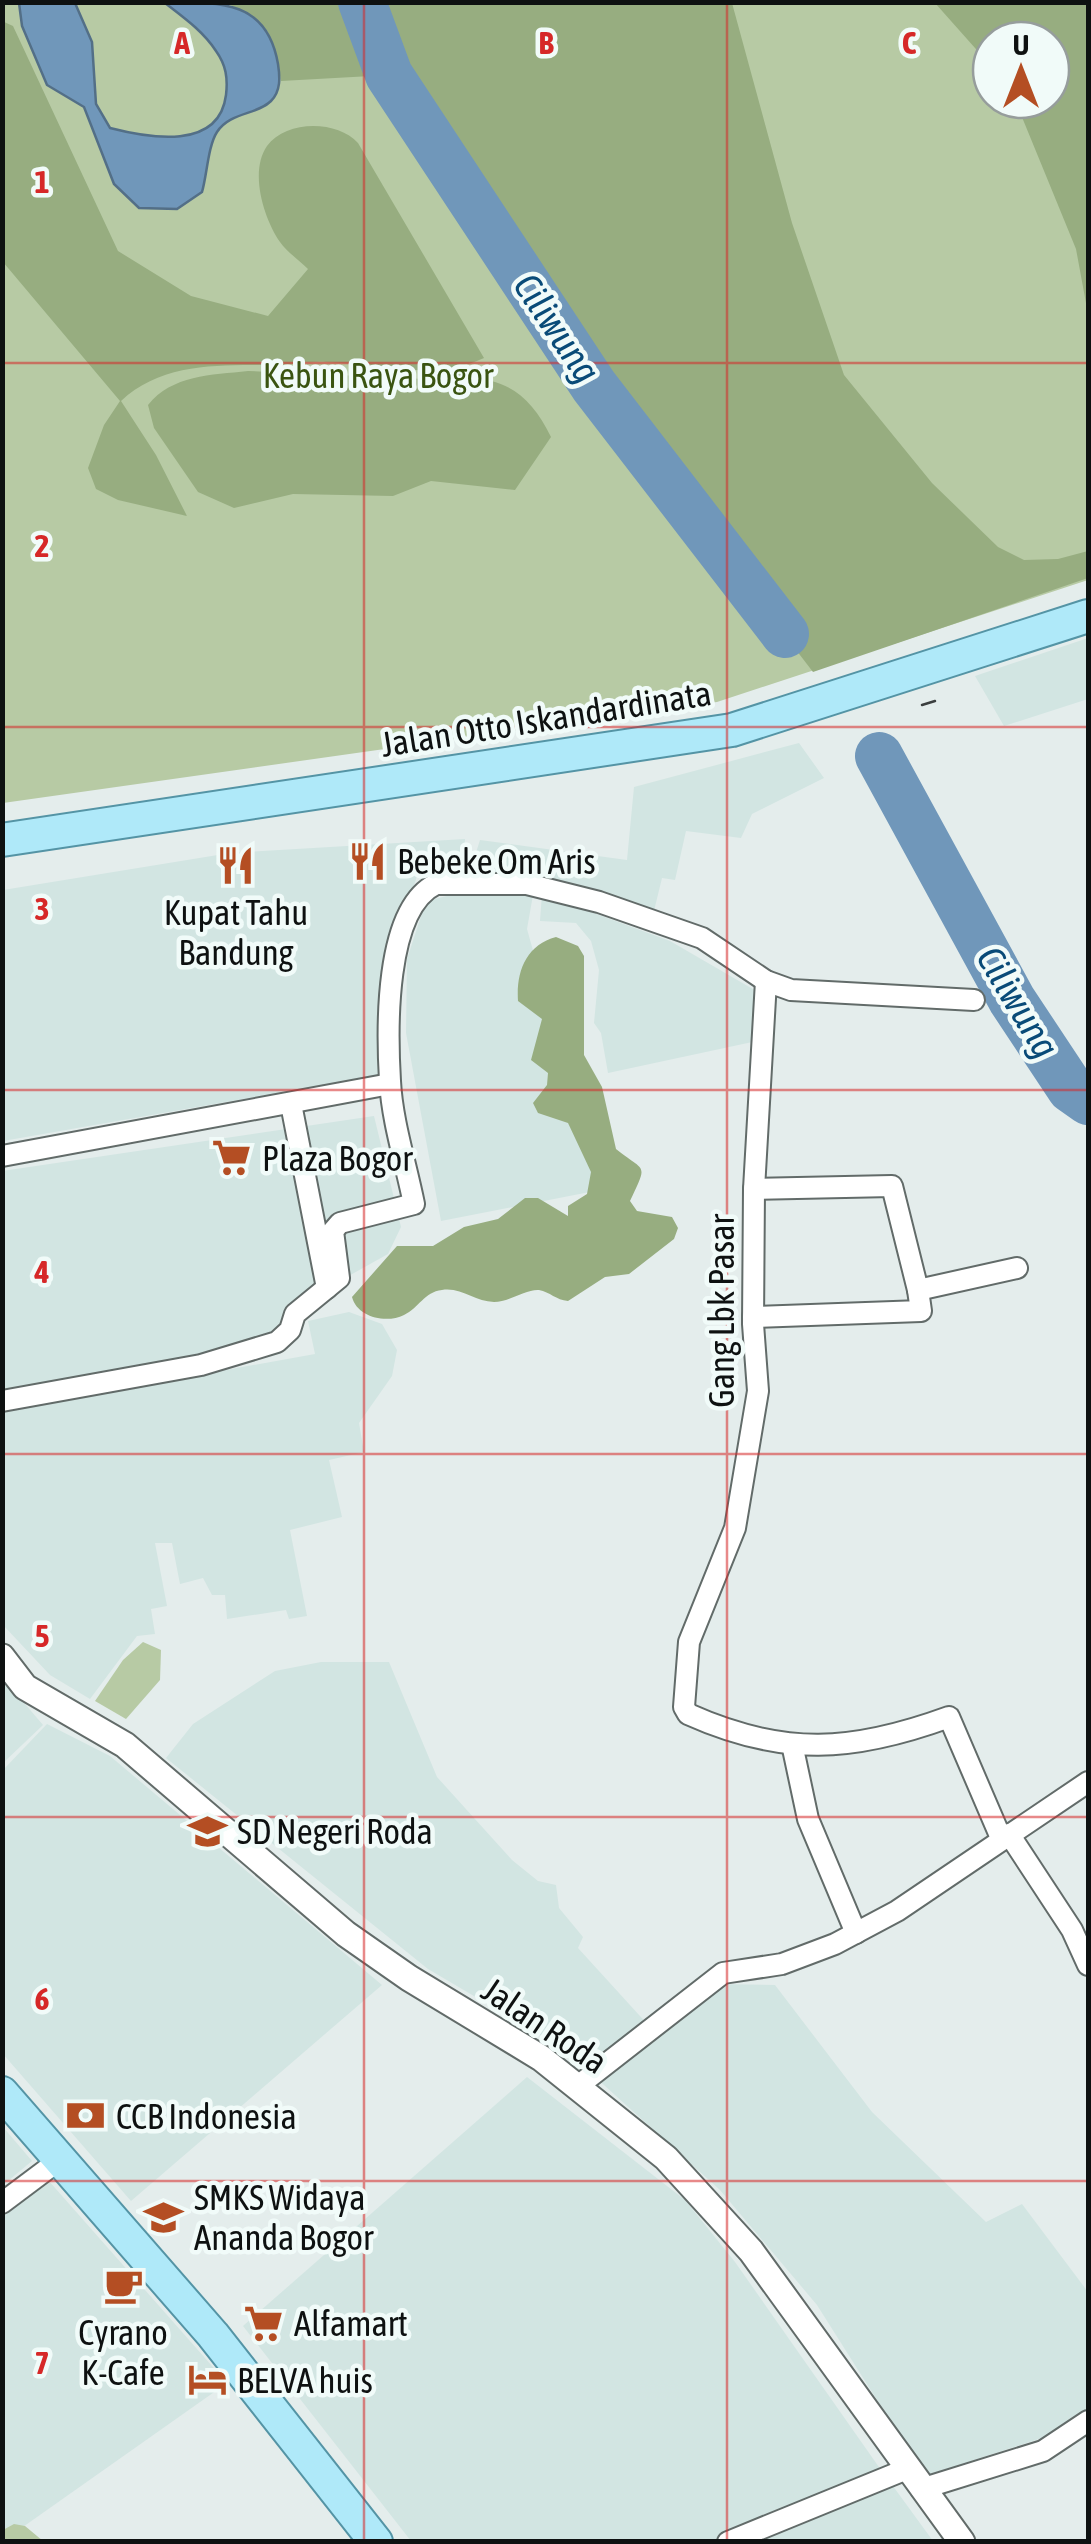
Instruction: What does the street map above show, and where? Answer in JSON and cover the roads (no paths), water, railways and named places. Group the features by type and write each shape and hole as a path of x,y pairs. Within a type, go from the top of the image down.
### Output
{"main road":[{"name":"Jalan Otto Iskandardinata","path":"2,840 732,730 1088,616"},
{"path":"2,2094 62,2158 236,2364 376,2542"}],"street":[{"path":"2,1401 200,1365 277,1342 290,1330 295,1314 339,1278 333,1231 340,1223 414,1204 390,1084 390,991 399,944 418,897 436,884 527,884 598,902 702,938 766,981 791,990 974,1000"},
{"name":"Gang Lbk Pasar","path":"766,981 767,1034 754,1189 758,1391 736,1528 689,1642 684,1691 688,1714 727,1729 792,1744"},
{"path":"2,1156 390,1084"},
{"path":"292,1104 327,1288"},
{"path":"754,1189 892,1186 921,1311 754,1317"},
{"path":"918,1290 1017,1268"},
{"name":"Jalan Roda","path":"2,1657 25,1687 125,1745 346,1934 578,2086 666,2158 751,2251 962,2542"},
{"path":"856,1933 808,1819 792,1744 859,1745 950,1717 1005,1836 1072,1930 1088,1965"},
{"path":"578,2086 722,1973 806,1957 856,1933 897,1911 1088,1782"},
{"path":"2,2204 62,2158"},
{"path":"728,2542 914,2479 1043,2451 1088,2421"}],"water":[{"path":"19,3 75,3 92,42 96,104 110,128 144,135 180,136 197,133 221,113 227,89 222,61 205,37 165,3 222,5 252,16 264,27 272,43 279,69 278,88 265,106 222,125 214,138 202,192 177,209 139,208 114,184 84,107 47,85 22,26"}],"waterway":[{"name":"Ciliwung","path":"362,2 389,75 594,386 785,634"},
{"name":"Ciliwung","path":"879,756 1012,1000 1071,1089 1088,1101"}],"tram line":[{"path":"922,705 935,701"}],"place":[{"name":"Bebeke Om Aris","path":"367,861"},
{"name":"Kupat Tahu Bandung","path":"236,865"},
{"name":"Plaza Bogor","path":"232,1158"},
{"name":"SD Negeri Roda","path":"207,1831"},
{"name":"CCB Indonesia","path":"86,2116"},
{"name":"SMKS Widaya Ananda Bogor","path":"164,2217"},
{"name":"Cyrano K-Cafe","path":"123,2285"},
{"name":"Alfamart","path":"264,2323"},
{"name":"BELVA huis","path":"207,2380"}],"park label":[{"name":"Kebun Raya Bogor","path":"378,375"}]}
